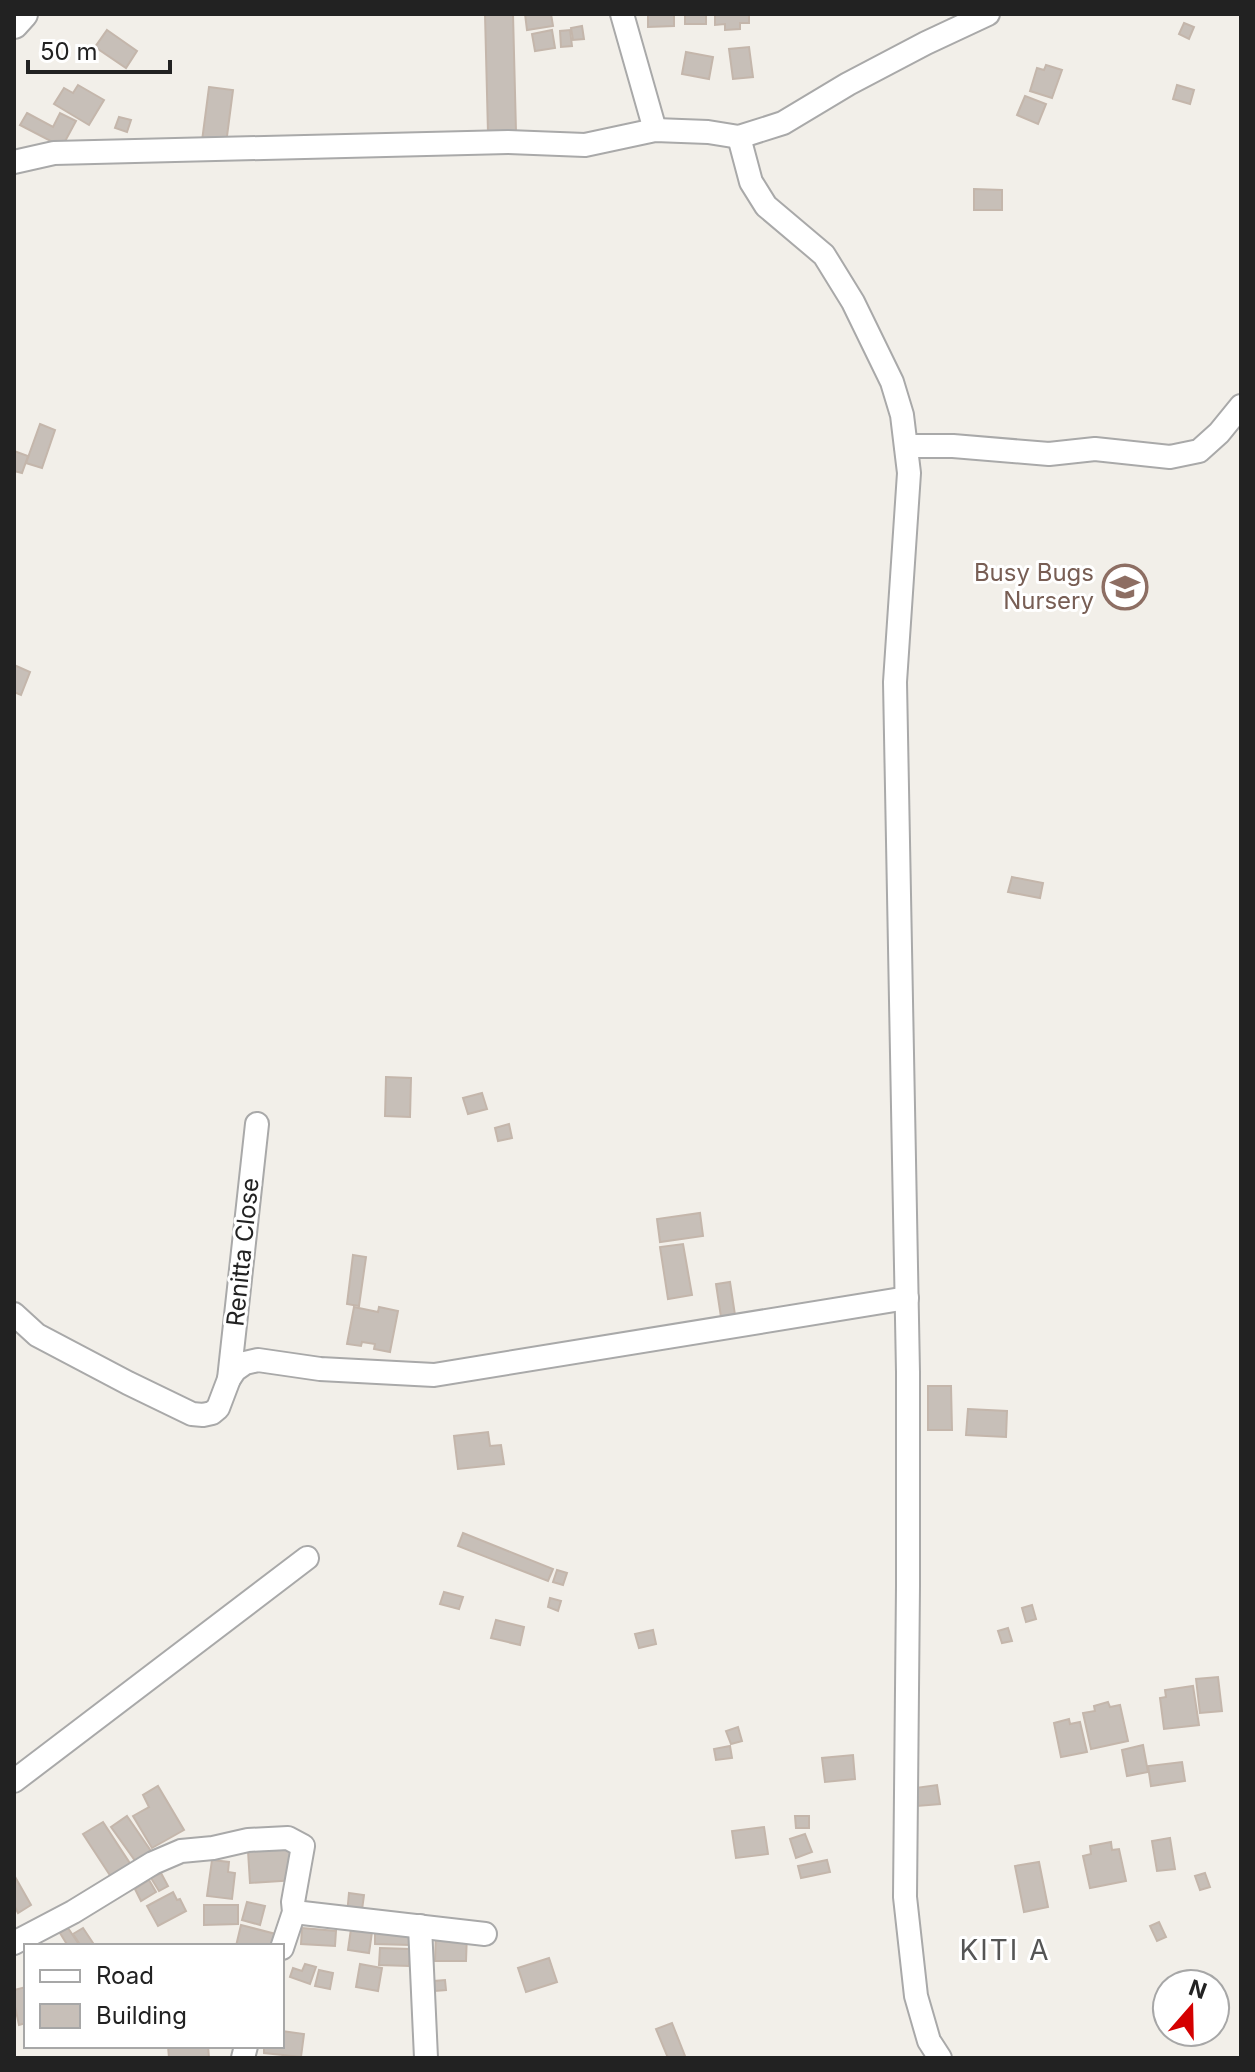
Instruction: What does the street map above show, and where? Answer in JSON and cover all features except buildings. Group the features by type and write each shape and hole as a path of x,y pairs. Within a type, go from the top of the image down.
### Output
{"street":[{"path":"14,24 23,14"},
{"path":"622,14 655,130"},
{"path":"14,162 54,153 508,142 585,145 655,130 708,132 739,137 783,123 861,77 988,14"},
{"path":"739,137 751,182 766,206 824,255 853,302 892,382 902,415 909,473 895,682 907,1298 905,1897 916,1996 929,2041 940,2058"},
{"path":"906,446 953,446 1049,454 1095,449 1170,457 1199,451 1241,406"},
{"name":"Renitta Close","path":"229,1379 257,1124"},
{"path":"14,1314 37,1335 192,1414 203,1415 218,1408 235,1370 245,1363 258,1360 320,1369 434,1375 907,1298"},
{"path":"14,1781 307,1558"},
{"path":"14,1943 73,1912 153,1863 181,1851 248,1840 288,1838 303,1846 294,1912 283,1944"},
{"path":"294,1912 485,1934"},
{"path":"420,1926 426,2058"}],"place":[{"name":"Busy Bugs Nursery","path":"1125,587"}],"district":[{"name":"KITI A","path":"1005,1950"}]}
